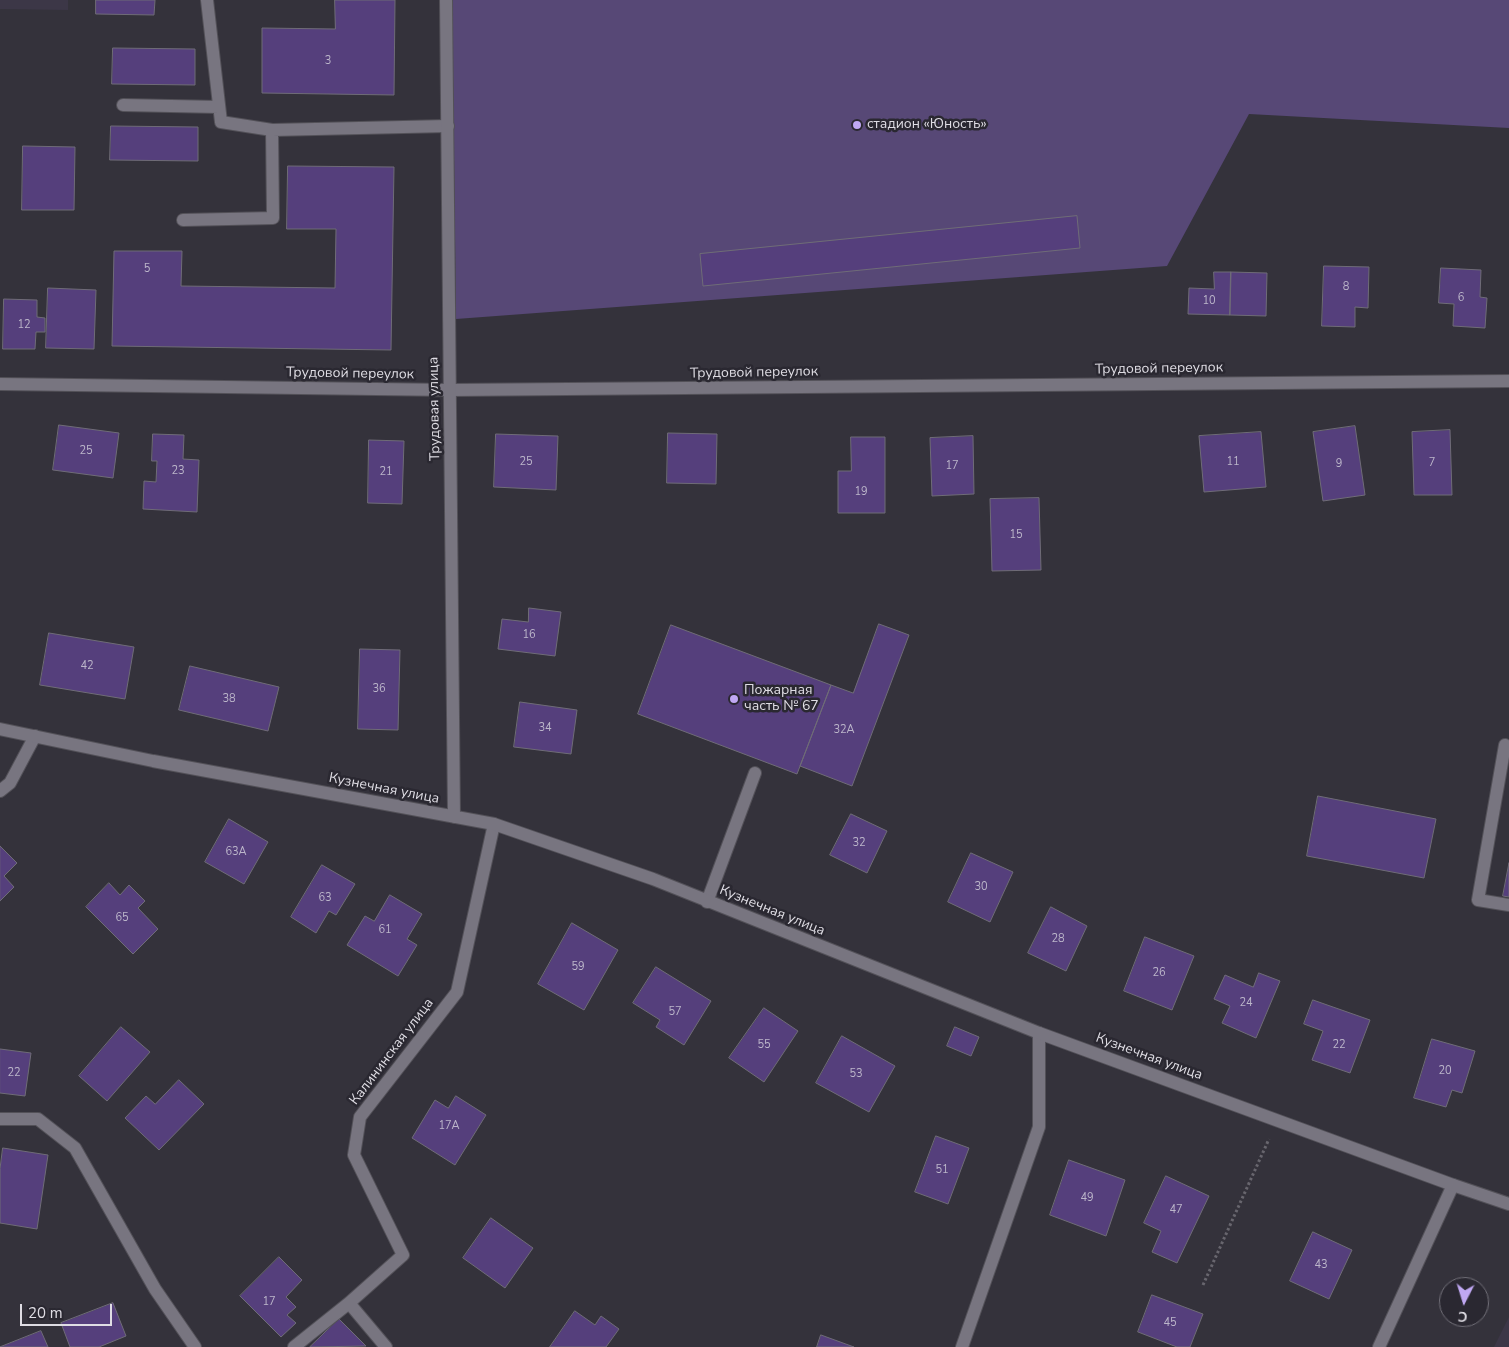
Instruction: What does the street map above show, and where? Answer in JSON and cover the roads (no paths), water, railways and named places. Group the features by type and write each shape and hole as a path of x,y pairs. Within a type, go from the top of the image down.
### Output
{"street":[{"path":"208,0 221,122 272,130 448,126"},
{"name":"Трудовая улица","path":"446,0 454,817"},
{"path":"123,106 219,107"},
{"path":"183,220 272,218 272,130"},
{"name":"Трудовой переулок","path":"0,384 450,390 1509,381"},
{"name":"Кузнечная улица","path":"0,729 153,761 494,824 653,879 1039,1033 1509,1204"},
{"path":"0,791 10,783 35,736"},
{"path":"1505,745 1478,900 1509,905"},
{"path":"707,902 755,773"},
{"name":"Калининская улица","path":"349,1303 402,1256 354,1155 360,1117 457,992 494,824"},
{"path":"962,1347 1039,1127 1039,1033"},
{"path":"0,1119 38,1118 75,1148 155,1289 195,1347"},
{"path":"1379,1347 1453,1185"},
{"path":"294,1347 349,1303 386,1347"}],"place":[{"name":"стадион «Юность»","path":"857,125"},
{"name":"Пожарная часть № 67","path":"734,699"}]}
